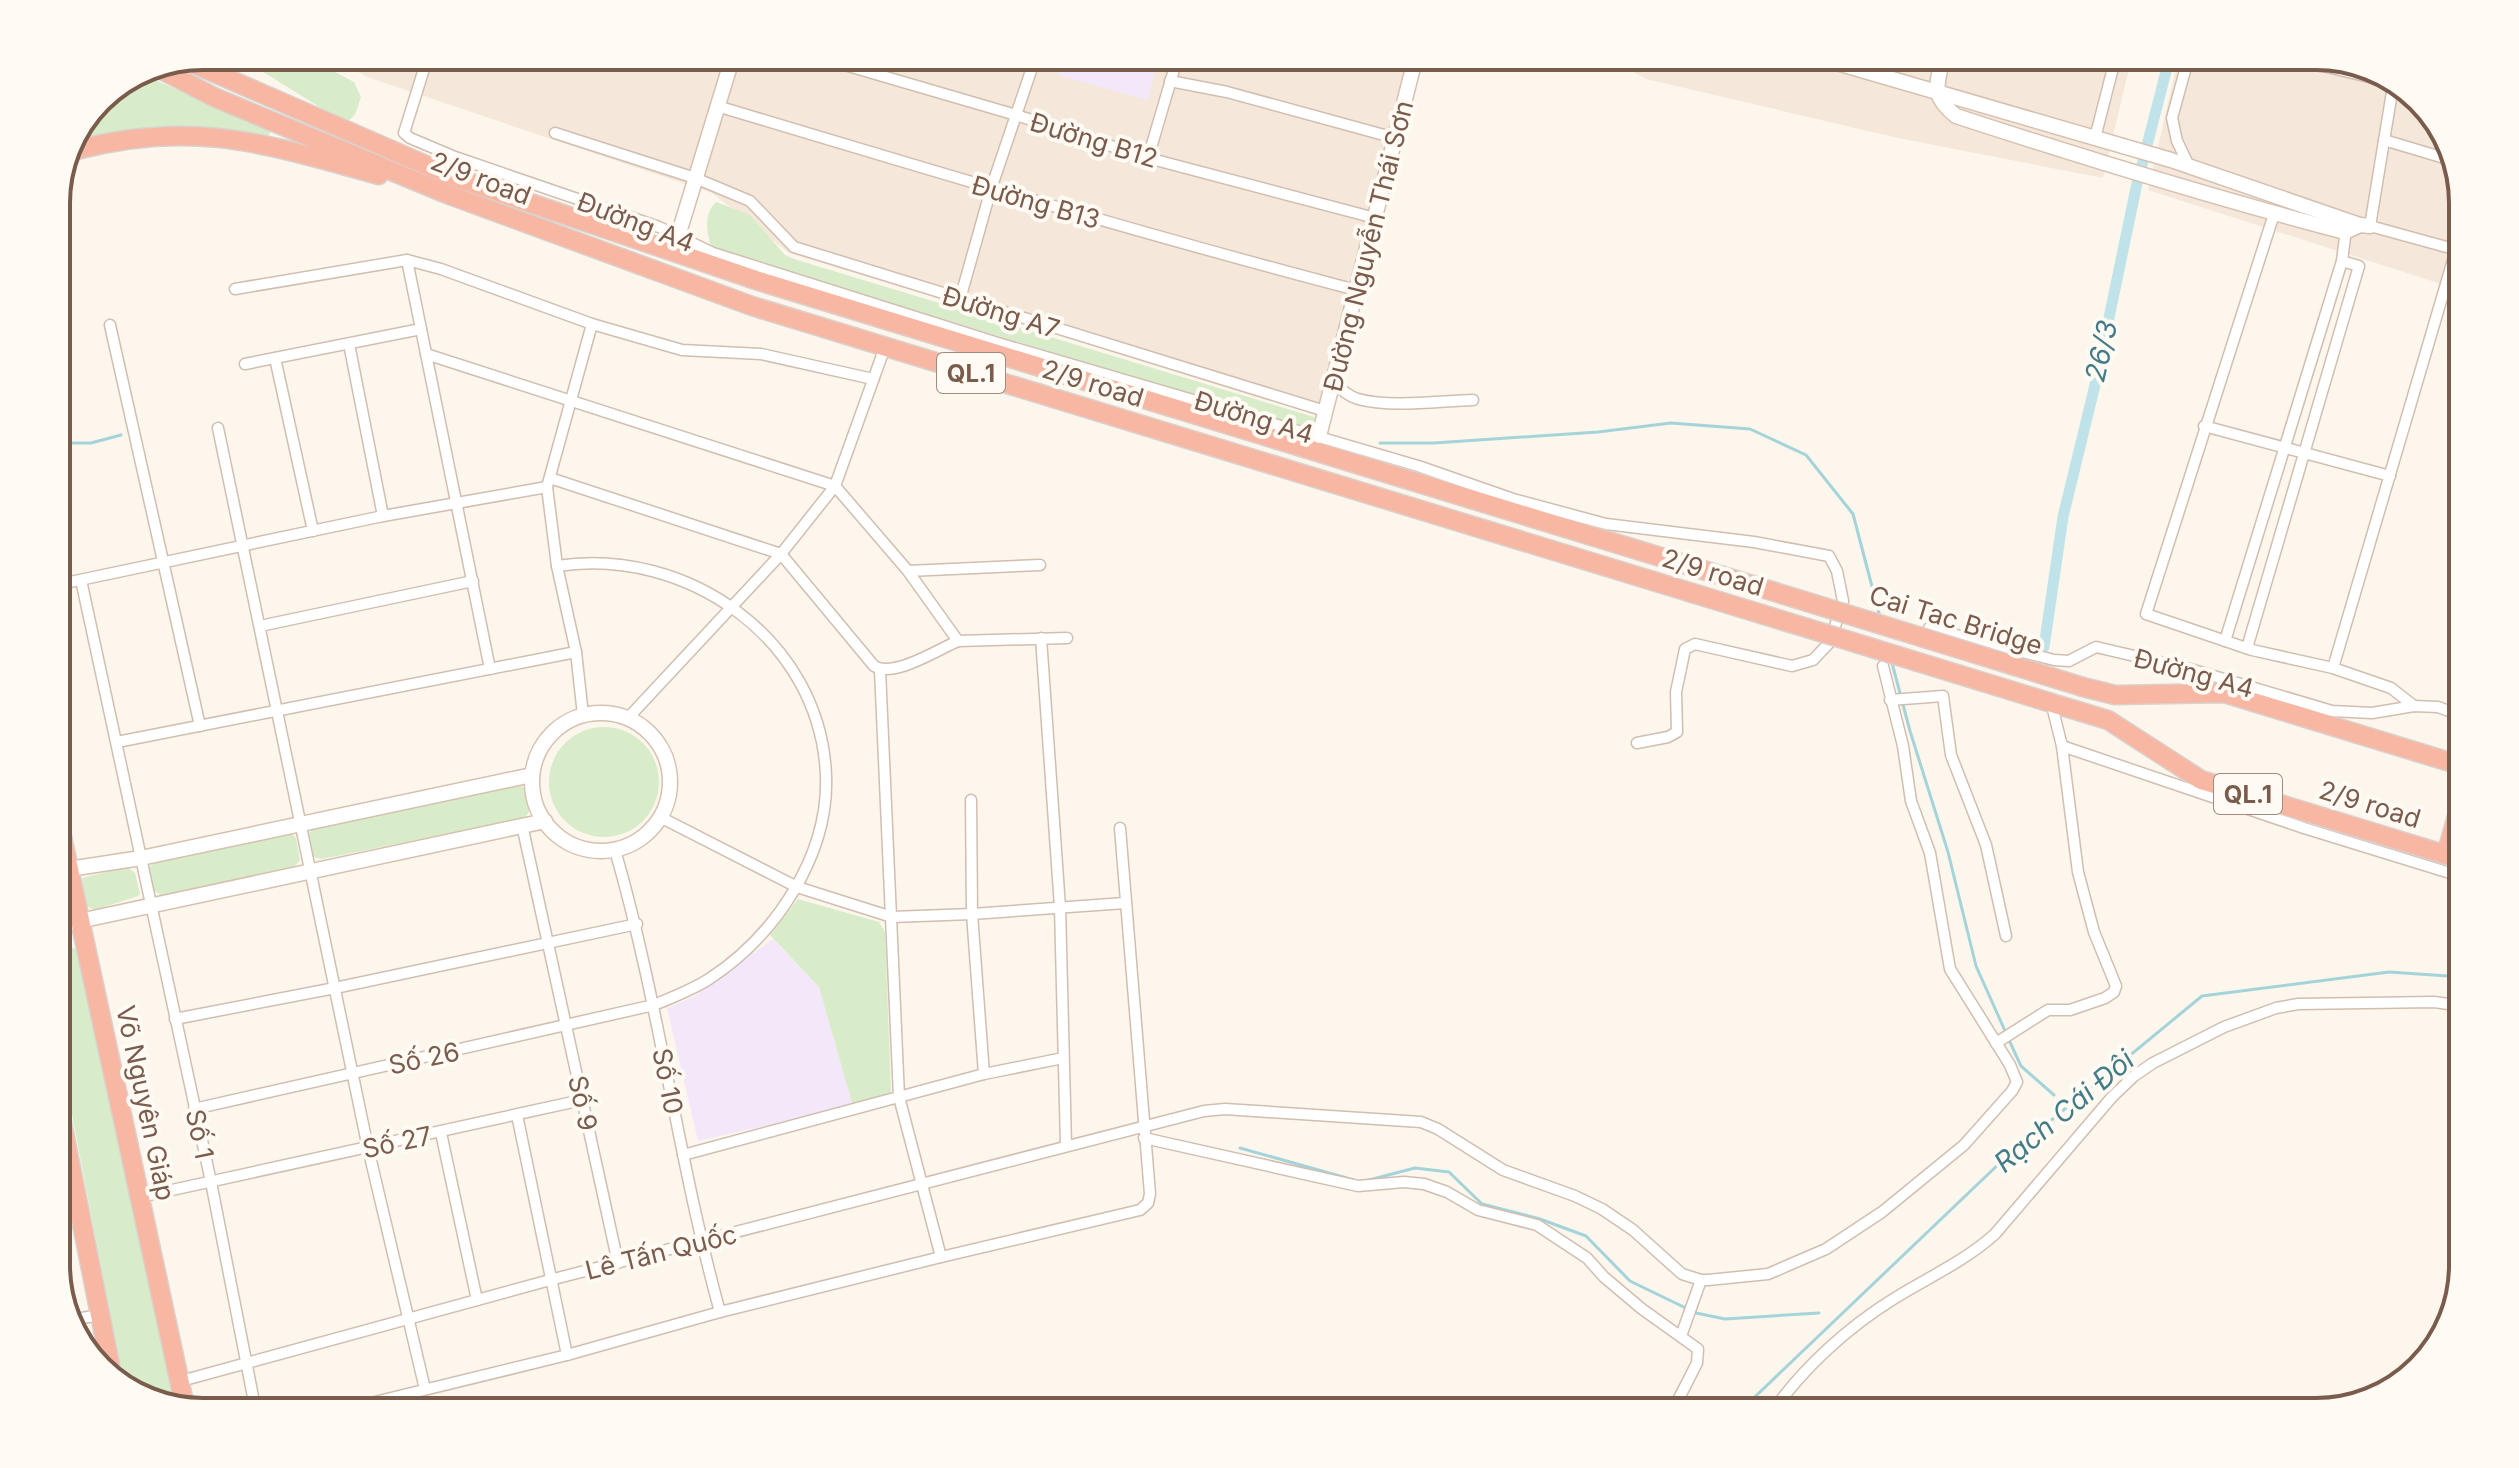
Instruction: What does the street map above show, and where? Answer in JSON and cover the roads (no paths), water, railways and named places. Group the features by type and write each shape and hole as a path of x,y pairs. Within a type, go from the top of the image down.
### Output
{"highway":[{"name":"2/9 road","path":"208,70 451,176 759,281 1814,604"},
{"path":"222,70 308,114"},
{"name":"2/9 road","path":"170,74 216,98 447,194 752,306 1807,628"},
{"path":"82,149 148,136 187,134 229,138 267,144 447,194"},
{"name":"Cai Tac Bridge","path":"1814,604 2115,695 2224,693 2449,762"},
{"name":"Cai Tac Bridge","path":"1807,628 2048,701"},
{"name":"2/9 road","path":"2048,701 2108,720 2201,780 2449,856"},
{"name":"Võ Nguyên Giáp","path":"70,874 183,1397"},
{"path":"70,1164 109,1359"}],"street":[{"name":"Đường A4","path":"424,70 404,133 410,138 678,236 713,253 998,343 1418,466 1513,499 1606,524 1829,556 1834,562 1843,601 1830,642 1813,660 1792,666 1776,664 1695,644 1685,649 1676,692 1677,732 1668,737 1637,743"},
{"path":"678,236 729,70"},
{"name":"Đường B12","path":"870,70 1148,158 1375,218"},
{"path":"960,299 991,189 1031,70"},
{"path":"1148,158 1174,70"},
{"name":"Đường Nguyễn Thái Sơn","path":"1319,436 1412,70"},
{"path":"1864,70 2171,160 2356,225 2449,248"},
{"path":"1940,70 1936,90 1942,105 1956,116 2121,170 2274,214 2356,225"},
{"path":"2095,138 2112,70"},
{"path":"2185,70 2172,118 2177,141 2189,166"},
{"path":"1170,81 1227,92 1395,138"},
{"path":"2225,641 2342,261 2384,140 2392,94"},
{"name":"Đường B13","path":"717,106 991,189 1356,290"},
{"name":"Đường A7","path":"555,133 695,178 750,201 794,247 1325,411"},
{"path":"2384,140 2441,157"},
{"path":"2274,214 2146,614 2247,648 2333,668 2391,688 2414,706"},
{"path":"235,289 407,260 441,269 592,324 682,350 761,354 873,379"},
{"path":"407,260 490,669"},
{"path":"2247,648 2359,266 2342,261"},
{"path":"2333,668 2449,286"},
{"path":"583,715 576,652 557,566 548,482 592,324"},
{"path":"110,325 200,726"},
{"path":"245,364 421,329"},
{"path":"349,344 383,516"},
{"path":"628,718 781,554 835,486 885,347"},
{"path":"426,354 835,486 908,571 958,641"},
{"path":"275,358 313,531"},
{"path":"1333,381 1346,394 1359,399 1395,402 1473,400"},
{"path":"2204,426 2390,476"},
{"path":"218,428 368,1148 425,1389"},
{"path":"70,582 548,482 781,554 880,670 896,669 958,641 1067,638"},
{"name":"Số 26","path":"194,1109 654,1005 692,989 730,963 756,939 797,887 812,856 821,827 826,776 818,730 808,701 781,655 731,605 696,585 645,567 612,562 557,566"},
{"path":"908,571 1040,565"},
{"name":"Số 1","path":"81,580 211,1182 253,1398"},
{"path":"260,626 473,581"},
{"name":"Đường A4","path":"1929,628 2054,660 2069,661 2096,647 2190,669 2332,711 2372,713 2414,706 2449,711"},
{"path":"1041,638 1060,907 1066,1145"},
{"path":"117,742 576,652"},
{"path":"1681,1336 1701,1280 1768,1274 1826,1249 1882,1212 1964,1145 2017,1082 2000,1040 1950,969 1930,853 1911,801 1894,700 1883,666"},
{"path":"880,670 899,1097 941,1257"},
{"path":"1894,700 1943,696 1951,755 1986,845 2006,936"},
{"path":"2000,1040 2048,1010 2070,1010 2110,995 2116,980 2094,932 2078,872 2062,746 2048,701"},
{"path":"606,713 628,718 646,730 660,746 669,767 670,789 660,817 653,828 636,842 615,850 595,851 576,846 559,836 545,821 535,799 532,775 537,755 548,737 564,723 583,715 606,713"},
{"path":"2062,746 2304,828 2449,873"},
{"path":"70,869 141,858 532,775"},
{"path":"971,800 972,914 984,1074"},
{"path":"660,817 797,887 892,917 1125,903"},
{"path":"70,923 545,821"},
{"name":"Số 9","path":"522,825 618,1263"},
{"path":"389,1398 567,1355 720,1312 1140,1210 1148,1203 1150,1194 1120,828"},
{"name":"Số 10","path":"615,850 637,924 701,1243 720,1312"},
{"path":"175,1019 637,924"},
{"path":"1784,1398 1829,1348 1858,1324 1892,1299 1975,1251 1995,1234 2112,1097 2153,1063 2224,1027 2276,1008 2298,1004 2402,1002 2449,1005"},
{"path":"683,1155 984,1074 1063,1058"},
{"name":"Số 27","path":"140,1197 582,1100"},
{"name":"Lê Tấn Quốc","path":"181,1381 550,1280 701,1243 1066,1145 1143,1132 1214,1109 1421,1122 1438,1129 1503,1170 1602,1209 1633,1230 1682,1274 1701,1280"},
{"path":"517,1115 567,1355"},
{"path":"1143,1132 1358,1186 1404,1182 1424,1184 1447,1192 1478,1210 1537,1225 1587,1258 1642,1309 1698,1349 1699,1356 1679,1398"},
{"path":"441,1133 477,1300"},
{"path":"81,1318 100,1315"}],"waterway":[{"name":"26/3","path":"2044,647 2063,517 2095,385 2136,188 2166,70"},
{"path":"1380,443 1434,443 1598,432 1671,423 1750,429 1806,455 1853,514 1880,617"},
{"path":"70,443 91,443 121,435"},
{"path":"1892,663 1948,852 1976,966 2006,1033"},
{"name":"Rạch Cái Đôi","path":"1754,1398 2004,1159 2202,996 2389,972 2449,976"},
{"path":"2009,1040 2021,1066 2054,1095"},
{"path":"1240,1148 1354,1180"},
{"path":"1365,1181 1415,1168 1449,1172 1482,1204 1540,1219 1586,1236 1630,1281 1696,1313 1725,1319 1819,1313"}]}
